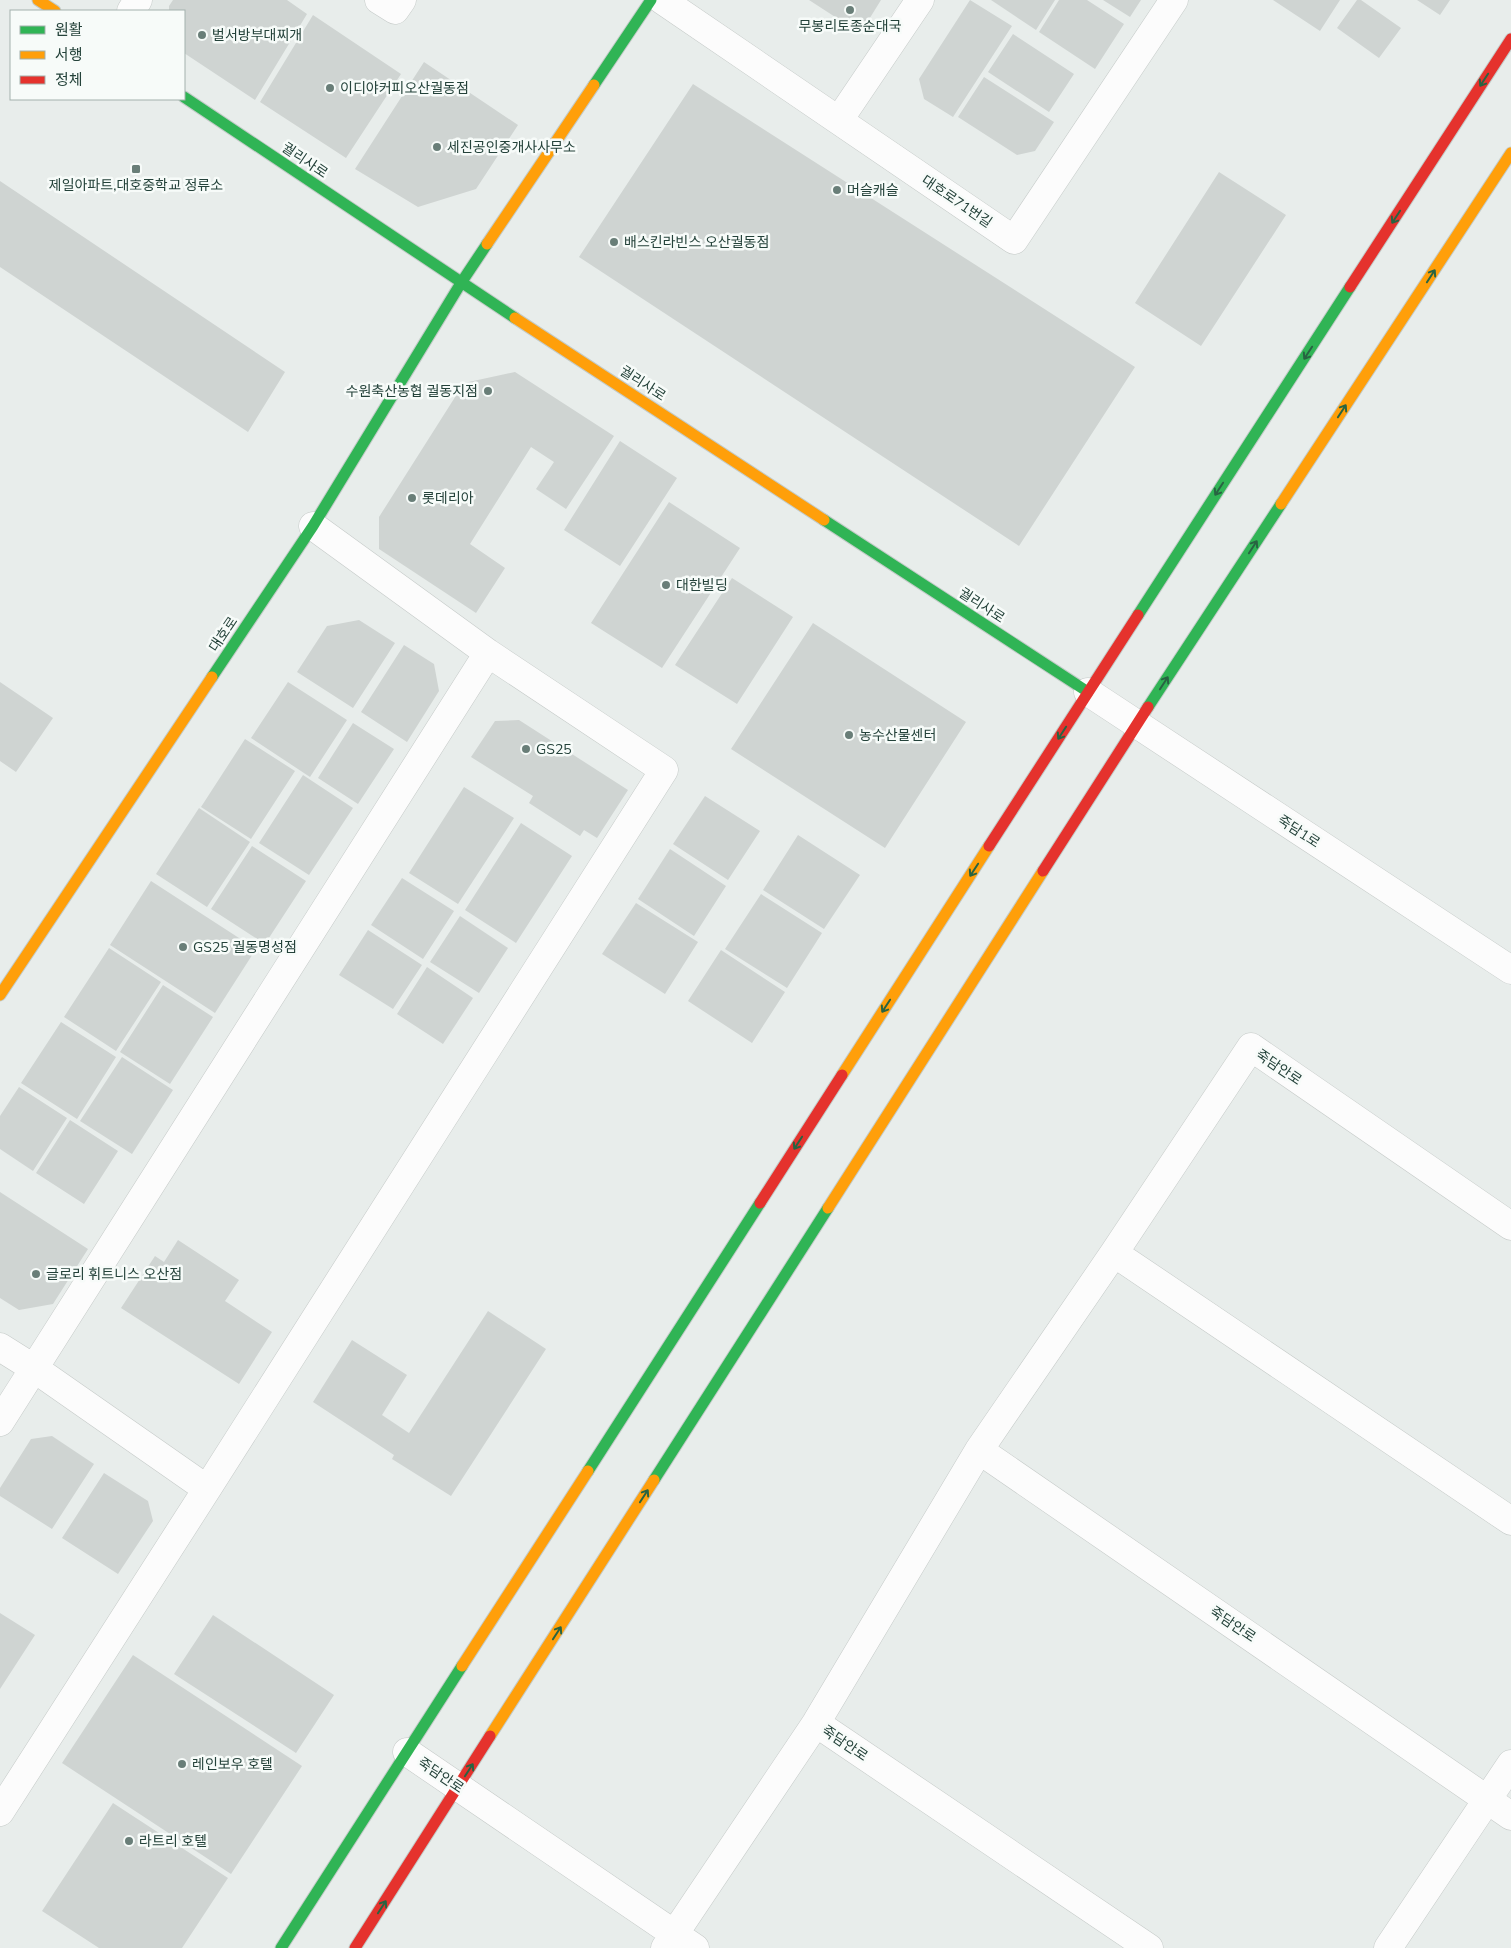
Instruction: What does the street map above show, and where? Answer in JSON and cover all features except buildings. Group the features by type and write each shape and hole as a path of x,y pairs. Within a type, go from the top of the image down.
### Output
{"street":[{"path":"38,0 53,10"},
{"path":"379,0 395,10 402,0"},
{"name":"대호로","path":"0,996 313,526 461,283 651,0"},
{"name":"대호로71번길","path":"662,0 1014,240 1174,0"},
{"path":"839,120 920,0"},
{"path":"281,1948 1088,692 1511,39"},
{"name":"궐리사로","path":"185,98 461,283 1088,692"},
{"path":"355,1948 1137,724 1511,153"},
{"path":"0,1812 664,770 488,653 313,526"},
{"path":"0,1422 488,653"},
{"name":"죽담1로","path":"1088,692 1511,970"},
{"name":"죽담안로","path":"407,1752 458,1786 678,1943 816,1723 979,1450 1114,1253 1251,1047 1511,1226"},
{"path":"1114,1253 1511,1521"},
{"path":"0,1347 35,1369 207,1489"},
{"name":"죽담안로","path":"979,1450 1511,1816"},
{"name":"죽담안로","path":"816,1723 1149,1948"},
{"path":"1388,1948 1511,1764"}],"traffic: fast":[{"path":"594,85 651,0"},
{"path":"185,98 515,318"},
{"path":"212,677 313,526 461,283 487,244"},
{"path":"1138,615 1350,287"},
{"path":"1148,707 1281,504"},
{"path":"824,520 1088,692"},
{"path":"588,1471 760,1203"},
{"path":"654,1480 828,1208"},
{"path":"281,1948 462,1666"}],"traffic: slow":[{"path":"38,0 53,10"},
{"path":"487,244 594,85"},
{"path":"1281,504 1511,153"},
{"path":"515,318 824,520"},
{"path":"0,995 212,677"},
{"path":"842,1075 989,846"},
{"path":"828,1208 1043,871"},
{"path":"462,1666 588,1471"},
{"path":"490,1736 654,1480"}],"traffic: jam":[{"path":"1350,287 1511,39"},
{"path":"989,846 1138,615"},
{"path":"1043,871 1148,707"},
{"path":"760,1203 842,1075"},
{"path":"355,1948 490,1736"}],"place":[{"name":"무봉리토종순대국","path":"850,10"},
{"name":"벌서방부대찌개","path":"202,35"},
{"name":"이디야커피오산궐동점","path":"330,88"},
{"name":"세진공인중개사사무소","path":"437,147"},
{"name":"제일아파트,대호중학교 정류소","path":"136,169"},
{"name":"머슬캐슬","path":"837,190"},
{"name":"배스킨라빈스 오산궐동점","path":"614,242"},
{"name":"수원축산농협 궐동지점","path":"488,391"},
{"name":"롯데리아","path":"412,498"},
{"name":"대한빌딩","path":"666,585"},
{"name":"농수산물센터","path":"849,735"},
{"name":"GS25","path":"526,749"},
{"name":"GS25 궐동명성점","path":"183,947"},
{"name":"글로리 휘트니스 오산점","path":"36,1274"},
{"name":"레인보우 호텔","path":"182,1764"},
{"name":"라트리 호텔","path":"129,1841"}]}
